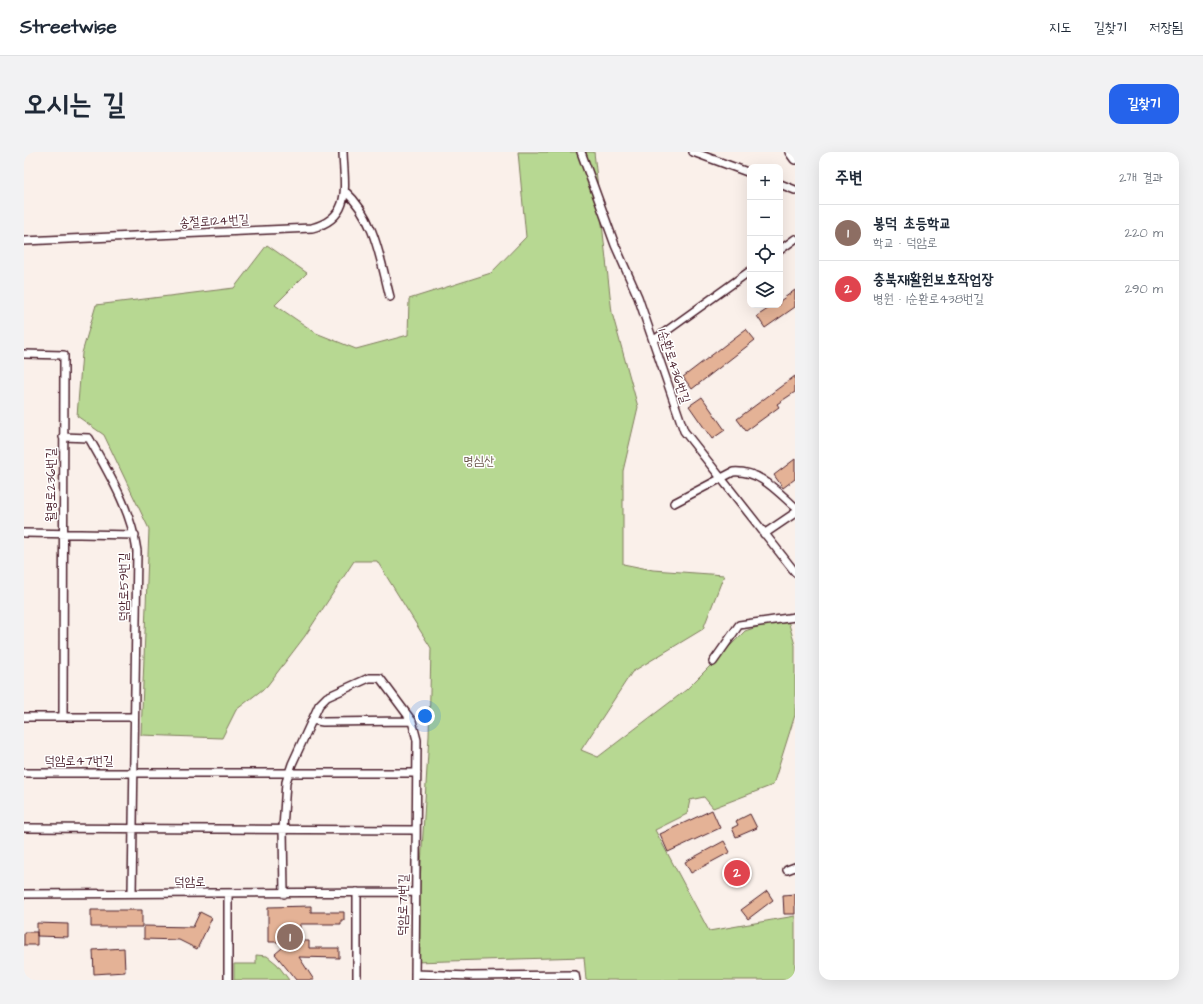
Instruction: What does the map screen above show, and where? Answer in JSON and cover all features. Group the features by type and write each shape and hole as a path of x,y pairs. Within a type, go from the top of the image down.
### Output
{"street":[{"name":"송절로124번길","path":"24,241 312,228 333,219 342,204 344,191 343,152"},
{"name":"1순환로436번길","path":"581,152 615,245 638,297 654,340 684,431 795,572"},
{"path":"693,152 747,172"},
{"path":"790,152 795,159"},
{"path":"783,185 795,190"},
{"path":"344,191 357,203 373,231 390,297"},
{"path":"783,248 795,239"},
{"path":"654,340 749,272"},
{"name":"월명로236번길","path":"24,354 64,355 63,717"},
{"name":"덕암로59번길","path":"63,437 89,438 118,493 131,521 135,535 137,551 132,893"},
{"path":"674,503 733,472 751,473 778,491 795,507"},
{"path":"764,534 795,513"},
{"name":"월명로236번길","path":"24,533 135,535"},
{"path":"713,662 739,625 795,617"},
{"name":"덕암로71번길","path":"284,894 283,829 286,782 288,774 319,706 327,697 374,677 380,678 384,681 412,721 417,740 415,977"},
{"path":"24,717 134,717"},
{"path":"312,720 322,722 412,721"},
{"name":"덕암로47번길","path":"24,773 134,774"},
{"path":"134,774 417,774"},
{"path":"24,828 416,830"},
{"path":"787,870 795,868"},
{"path":"357,892 357,980"},
{"name":"덕암로","path":"24,894 284,894 415,892"},
{"path":"228,894 228,980"},
{"path":"415,977 529,978 575,975 576,980"}],"green space":[{"name":"명심산","path":"518,152 594,152 612,313 638,407 623,471 623,564 653,570 724,575 703,629 632,672 581,750 598,757 686,690 745,631 787,617 795,645 795,715 773,785 713,808 704,797 690,800 687,814 655,830 709,931 795,916 795,980 586,980 584,957 415,962 429,736 431,648 377,561 354,561 305,636 267,686 236,710 222,738 141,735 149,529 104,435 77,416 82,353 96,305 234,288 267,245 307,273 275,305 316,333 356,349 408,335 409,299 491,273 526,237"},
{"path":"256,955 267,956 277,964 289,980 234,980 234,964 256,964"}],"building":[{"path":"795,290 795,307 765,328 757,316 769,308 783,308 783,299"},
{"path":"746,329 755,340 692,389 683,377"},
{"path":"795,376 795,392 777,404 779,407 746,431 737,419"},
{"path":"702,397 725,430 712,439 689,406"},
{"path":"795,459 795,479 783,488 774,475"},
{"path":"712,810 720,828 668,852 660,834"},
{"path":"750,814 757,828 736,837 732,828 738,825 736,821"},
{"path":"724,841 730,852 691,873 685,862"},
{"path":"767,891 773,900 748,919 741,910"},
{"path":"795,894 795,914 784,914 783,895"},
{"path":"311,906 311,912 344,912 344,920 341,920 341,924 300,924 300,941 309,941 309,948 339,948 339,958 299,957 314,980 296,980 275,954 289,942 268,942 268,907"},
{"path":"91,910 142,910 142,927 91,927"},
{"path":"200,912 212,918 197,949 179,940 144,939 144,926 193,927"},
{"path":"37,923 68,924 68,937 37,936"},
{"path":"24,932 37,932 37,945 24,945"},
{"path":"124,948 125,972 94,974 93,950"}],"place":[{"name":"충북재활원보호작업장","path":"737,873"},
{"name":"봉덕 초등학교","path":"290,937"}]}
